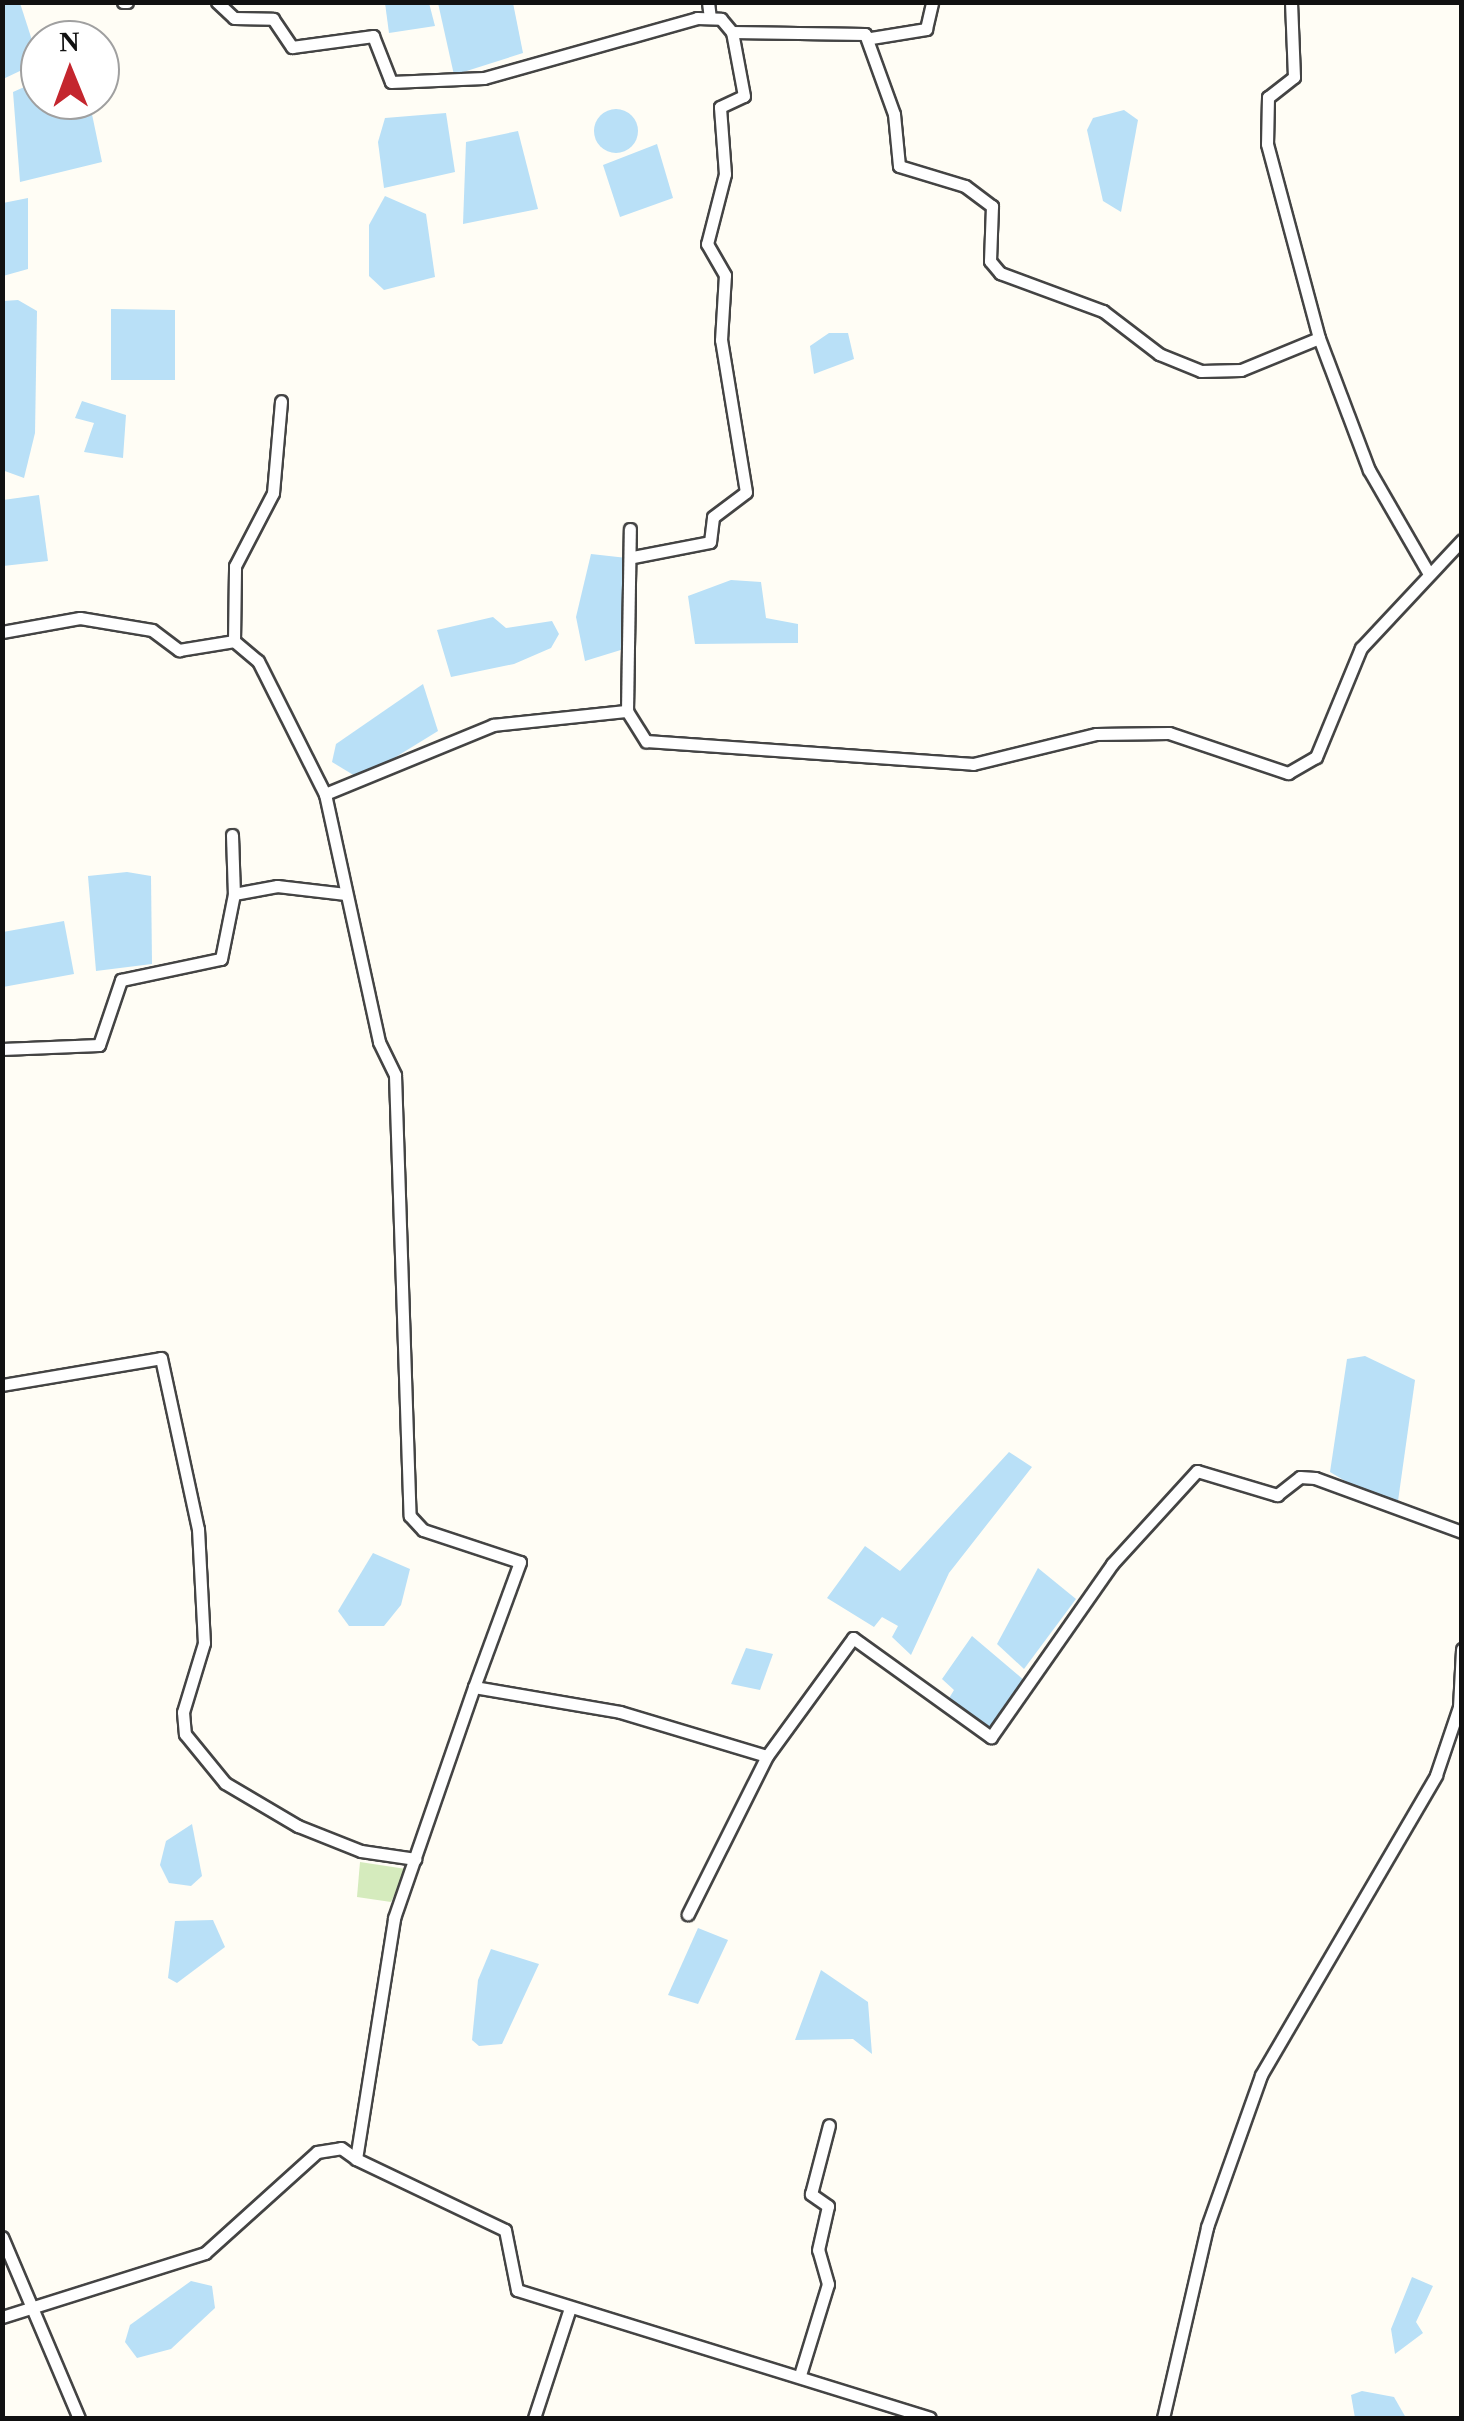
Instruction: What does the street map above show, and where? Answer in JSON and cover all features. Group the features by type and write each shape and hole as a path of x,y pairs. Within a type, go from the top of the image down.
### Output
{"street":[{"path":"217,2 234,18 273,19 292,47 373,36 391,82 484,78 710,18 732,32 870,38 926,29 932,2"},
{"path":"708,2 710,18"},
{"path":"1291,2 1294,77 1268,97 1267,144 1318,338 1370,470 1429,574"},
{"path":"632,558 710,542 718,510 746,492 721,340 725,275 706,244 725,174 720,105 744,96 732,32"},
{"path":"870,38 898,166 964,186 992,206 990,261 1000,273 1103,311 1159,354 1201,371 1241,370 1318,338"},
{"path":"234,641 235,566 274,493 281,402"},
{"path":"630,529 627,711 646,741 922,762 1000,762 1096,734 1169,733 1288,773 1312,764 1362,648 1462,540"},
{"path":"2,632 80,618 152,630 179,650 234,641 258,661 326,794 346,894 395,1075 410,1516 423,1530 520,1562 394,1918 356,2159"},
{"path":"326,794 493,725 627,711"},
{"path":"2,1048 98,1045 121,980 221,959 234,894 232,835"},
{"path":"234,894 277,886 346,894"},
{"path":"2,1385 162,1358 198,1530 204,1643 186,1734 226,1783 298,1826 361,1851 416,1858"},
{"path":"688,1914 767,1756 852,1638 991,1737 1112,1564 1197,1472 1277,1495 1300,1477 1316,1478 1462,1532"},
{"path":"1162,2418 1175,2340 1248,2110 1436,1775 1458,1707 1462,1649"},
{"path":"474,1686 636,1716 767,1756"},
{"path":"800,2375 828,2284 818,2250 828,2206 812,2194 829,2125"},
{"path":"2,2317 205,2254 317,2152 341,2148 356,2159 504,2230 517,2290 568,2311 800,2375 930,2418"},
{"path":"2,2237 79,2418"},
{"path":"534,2418 568,2311"}],"green space":[{"path":"360,1862 406,1869 391,1902 357,1897"}],"water":[{"path":"3,2 20,3 25,20 20,20 20,71 3,79"},
{"path":"385,3 429,3 435,26 389,33"},
{"path":"438,3 513,3 523,53 454,75"},
{"path":"20,89 20,120 93,120 102,162 20,182 13,92"},
{"path":"616,109 632,115 638,131 632,147 616,153 600,147 594,131 600,115"},
{"path":"1124,110 1138,120 1121,212 1103,201 1087,130 1093,118"},
{"path":"446,113 455,172 384,188 378,142 385,118"},
{"path":"518,131 538,209 463,224 466,142"},
{"path":"657,144 673,198 620,217 603,165"},
{"path":"385,196 426,214 435,277 384,290 369,276 369,225"},
{"path":"28,198 28,269 3,276 3,203"},
{"path":"18,300 37,311 35,433 24,478 2,470 3,301"},
{"path":"111,309 175,310 175,380 111,380"},
{"path":"829,333 848,333 854,359 814,374 810,346"},
{"path":"82,401 126,415 123,458 84,452 94,423 75,418"},
{"path":"39,495 48,561 3,566 3,500"},
{"path":"591,554 627,558 624,649 585,661 576,617"},
{"path":"731,580 761,582 766,618 798,624 798,643 695,644 688,596"},
{"path":"493,617 506,628 552,621 559,634 551,648 514,664 451,677 437,630"},
{"path":"423,684 438,731 360,779 332,762 336,744"},
{"path":"127,872 151,876 152,964 96,971 88,876"},
{"path":"64,921 74,974 3,987 3,932"},
{"path":"1365,1356 1415,1380 1398,1501 1384,1504 1330,1472 1347,1359"},
{"path":"1009,1452 1032,1467 949,1573 911,1655 892,1637 898,1626 882,1617 874,1627 827,1598 865,1546 900,1571"},
{"path":"373,1553 410,1569 401,1605 384,1626 349,1626 338,1611"},
{"path":"1038,1568 1076,1599 1024,1669 997,1644"},
{"path":"972,1636 1025,1681 988,1730 948,1700 954,1690 942,1679"},
{"path":"746,1648 773,1654 760,1690 731,1684"},
{"path":"192,1824 202,1876 191,1886 169,1883 160,1865 166,1841"},
{"path":"213,1920 225,1947 177,1983 168,1978 175,1921"},
{"path":"698,1928 728,1940 698,2004 668,1995"},
{"path":"491,1949 539,1964 502,2044 479,2046 472,2040 478,1980"},
{"path":"821,1970 868,2002 872,2054 853,2039 795,2040"},
{"path":"1412,2277 1433,2286 1416,2322 1423,2333 1395,2354 1391,2329"},
{"path":"191,2281 212,2286 215,2308 171,2349 137,2358 125,2342 130,2325"},
{"path":"1362,2391 1394,2397 1406,2418 1355,2418 1351,2395"}]}
